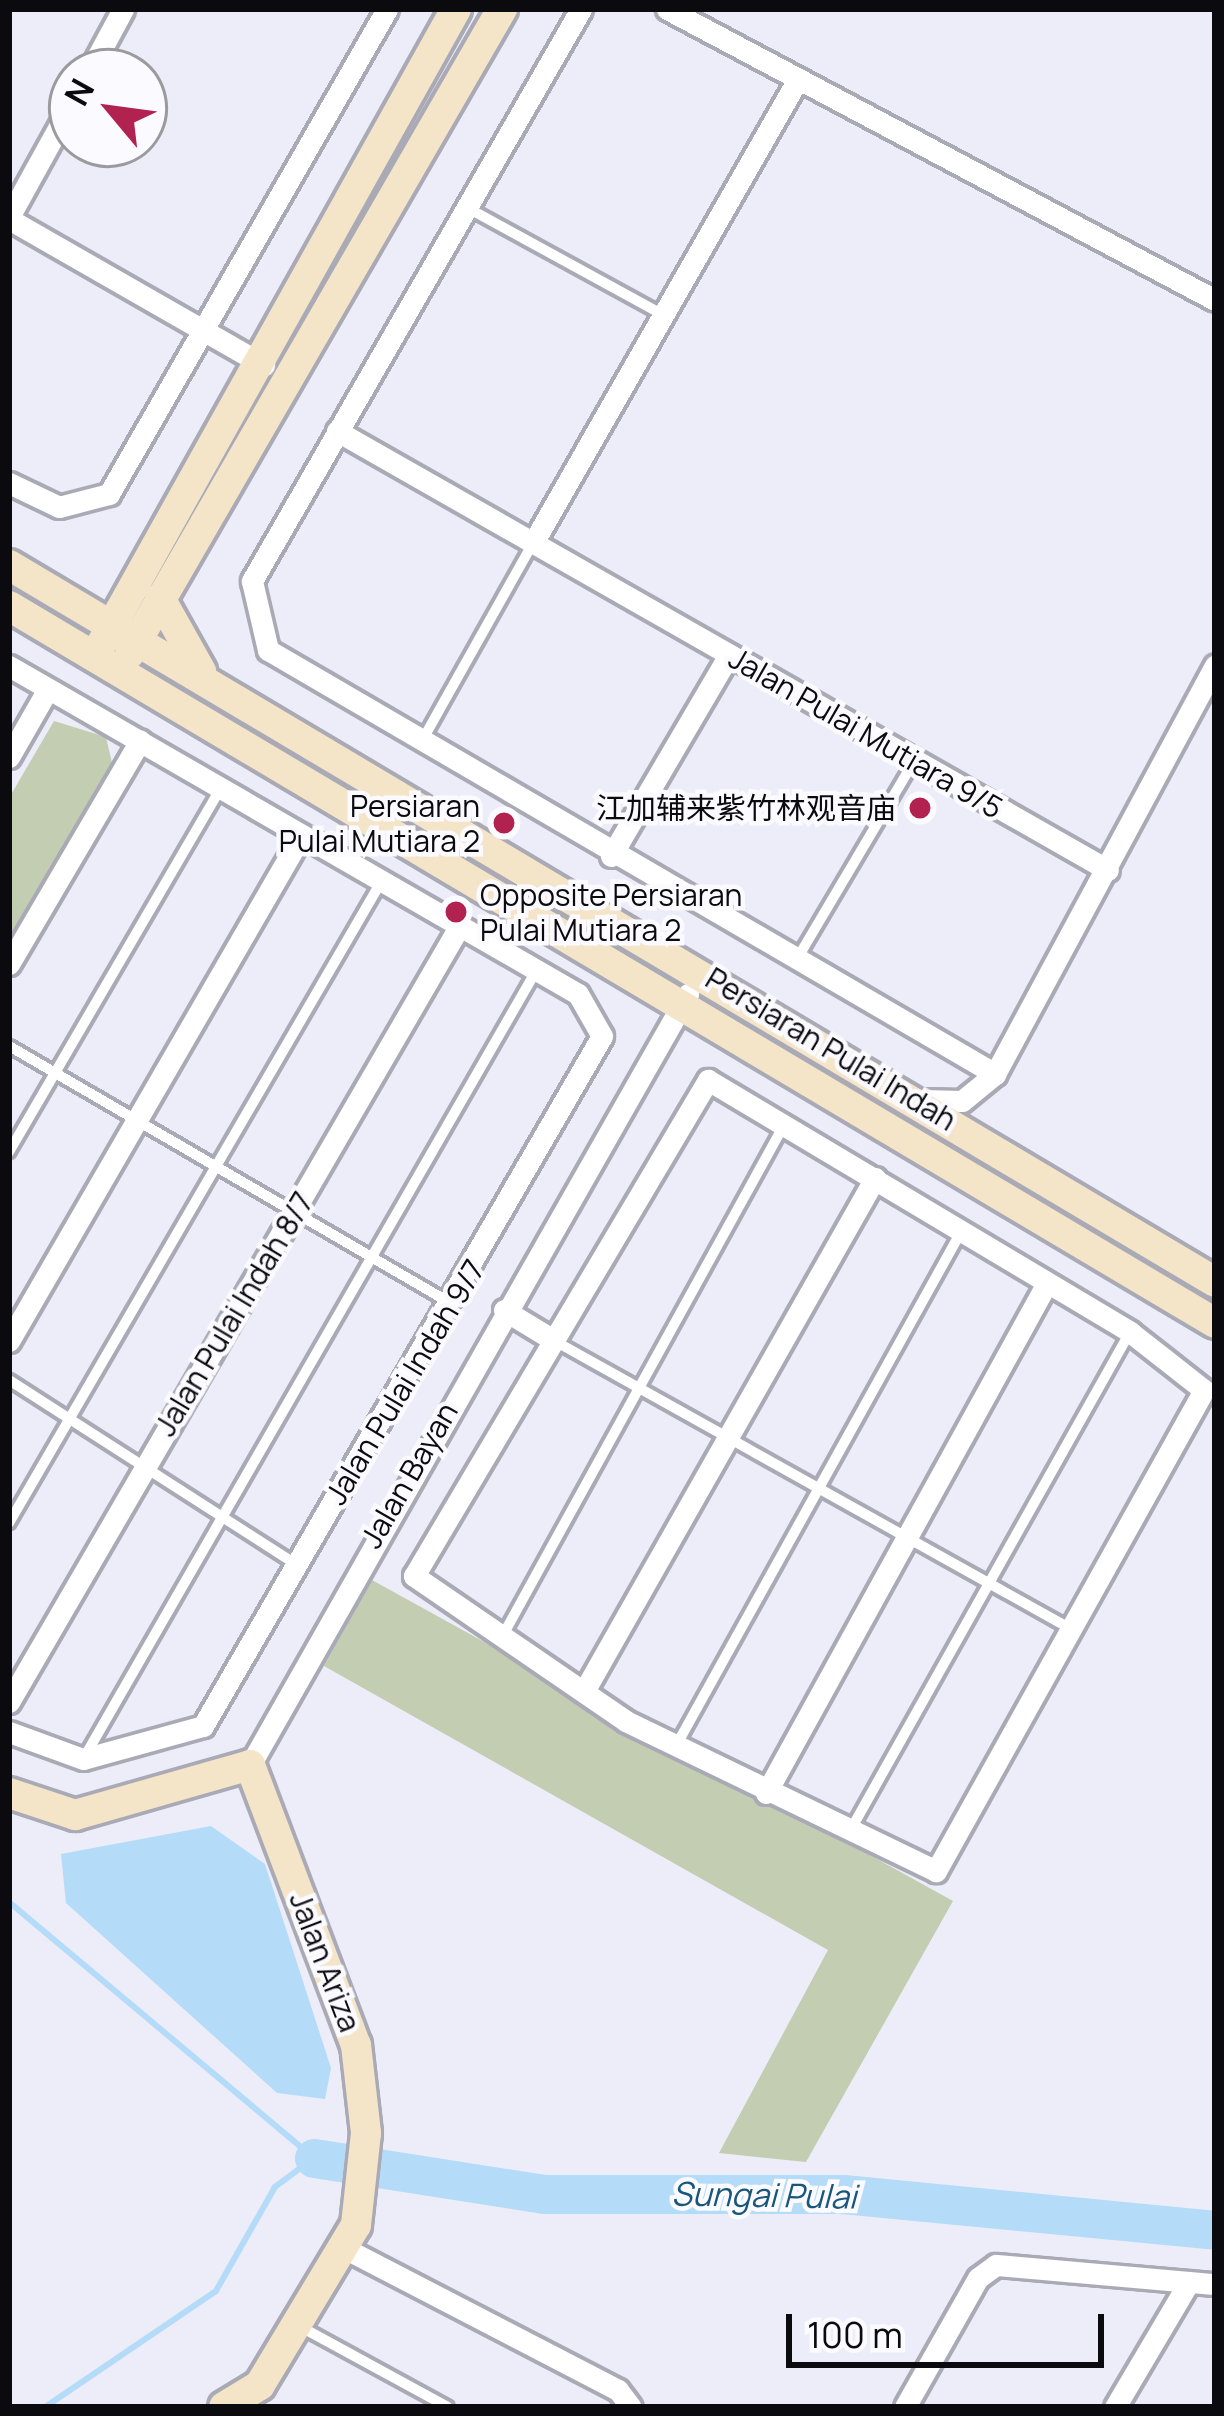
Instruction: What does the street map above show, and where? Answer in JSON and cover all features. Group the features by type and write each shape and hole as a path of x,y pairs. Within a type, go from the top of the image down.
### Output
{"main road":[{"path":"148,591 264,364 456,9"},
{"path":"107,663 502,9"},
{"name":"Persiaran Pulai Indah","path":"9,565 701,970 1215,1282"},
{"path":"74,602 148,591"},
{"path":"148,591 206,679"},
{"name":"Persiaran Pulai Indah","path":"9,606 686,1000 1215,1323"},
{"path":"9,1793 76,1815 250,1765"},
{"name":"Jalan Ariza","path":"239,2404 301,2327 351,2237 366,2133 356,2045 250,1765"}],"street":[{"path":"102,48 123,9"},
{"path":"9,483 59,507 102,500 387,9"},
{"path":"581,9 252,581 268,650 611,856 995,1074"},
{"path":"667,9 1215,300"},
{"path":"533,543 798,79"},
{"path":"48,147 9,218 264,364"},
{"name":"Jalan Pulai Mutiara 9/5","path":"337,431 1108,870"},
{"path":"611,856 729,655"},
{"path":"910,1097 951,1105 995,1074 1215,665"},
{"path":"9,666 537,970"},
{"path":"9,757 49,689"},
{"path":"9,964 140,741"},
{"path":"9,1341 301,836"},
{"name":"Jalan Pulai Indah 8/7","path":"9,1702 459,927"},
{"name":"Jalan Pulai Indah 9/7","path":"83,1759 203,1726 453,1304 602,1036 578,994 537,970"},
{"name":"Jalan Bayan","path":"250,1765 701,970"},
{"path":"712,1081 785,1122 1130,1331 1204,1394 939,1866 925,1871 675,1747 414,1576 550,1338 712,1081"},
{"path":"587,1686 875,1178"},
{"path":"766,1792 1046,1283"},
{"path":"504,1310 550,1338"},
{"path":"9,1732 83,1759"},
{"path":"351,2237 619,2390 631,2407"},
{"path":"904,2407 996,2265 1215,2284"},
{"path":"1114,2407 1189,2282"}],"lane":[{"path":"466,207 665,316"},
{"path":"421,742 533,543"},
{"path":"796,962 914,761"},
{"path":"9,1152 220,788"},
{"path":"9,1522 221,1165 381,882"},
{"path":"83,1759 221,1516 375,1260 537,970"},
{"path":"9,1046 221,1165 453,1304"},
{"path":"502,1635 785,1122"},
{"path":"675,1747 962,1229"},
{"path":"850,1831 1130,1331"},
{"path":"550,1338 1072,1629"},
{"path":"9,1380 296,1564"},
{"path":"301,2327 448,2407"}],"green space":[{"path":"54,721 106,737 112,763 9,938 9,798"},
{"path":"372,1580 953,1901 806,2162 719,2153 828,1950 324,1666"}],"water":[{"path":"211,1826 265,1864 331,2068 325,2099 277,2093 66,1903 61,1854"}],"waterway":[{"path":"9,1902 314,2158 275,2187 216,2291 45,2407"},
{"name":"Sungai Pulai","path":"314,2158 544,2194 843,2194 1215,2230"}],"place":[{"name":"江加辅来紫竹林观音庙","path":"920,808"},
{"name":"Persiaran Pulai Mutiara 2","path":"504,823"},
{"name":"Opposite Persiaran Pulai Mutiara 2","path":"456,912"}]}
